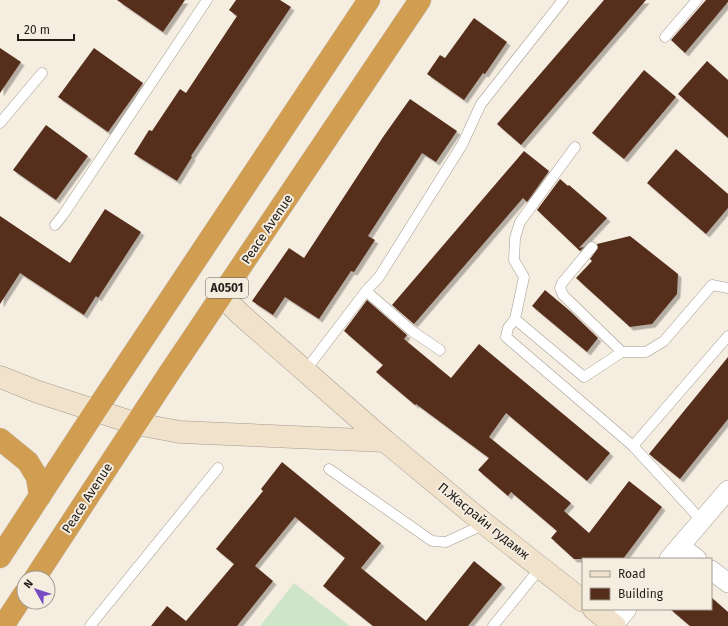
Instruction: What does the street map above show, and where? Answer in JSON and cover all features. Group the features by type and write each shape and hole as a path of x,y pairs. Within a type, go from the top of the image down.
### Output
{"highway":[{"name":"A0501","path":"0,558 96,410 369,0"},
{"name":"Peace Avenue","path":"40,570 420,0"},
{"path":"0,440 28,462 37,477 40,496"},
{"path":"3,626 16,606"}],"street":[{"name":"П.Жасрайн гудамж","path":"222,296 240,314 385,441 485,524 582,600"},
{"path":"0,378 137,424 180,432 385,441"},
{"path":"694,558 675,552 728,490"},
{"path":"712,571 728,583"},
{"path":"596,610 619,620"}],"lane":[{"path":"55,225 64,215 207,0"},
{"path":"305,371 366,291 379,277 462,145 481,104 563,0"},
{"path":"664,37 697,0"},
{"path":"0,123 42,73"},
{"path":"575,147 520,222 515,238 514,260 524,277 515,319 508,328 506,337 633,446 702,521"},
{"path":"592,247 562,283 560,288 563,295 622,352"},
{"path":"515,319 584,377 622,352 646,352 664,341 712,285 728,288"},
{"path":"366,291 412,331 440,350"},
{"path":"633,446 728,336"},
{"path":"90,626 218,468"},
{"path":"329,469 432,541 446,542 485,524"},
{"path":"493,626 541,567"}],"green space":[{"path":"294,583 350,626 260,626"}],"building":[{"path":"117,0 185,0 163,32"},
{"path":"236,0 280,0 291,7 191,156 192,157 177,181 134,154 149,130 152,131 180,89 186,93 237,16 229,10"},
{"path":"604,0 646,0 521,145 497,124"},
{"path":"706,0 728,0 728,2 685,53 671,40"},
{"path":"474,18 507,42 485,74 483,73 464,100 427,74 440,55 445,58"},
{"path":"0,48 21,62 0,93"},
{"path":"94,48 143,83 108,132 58,97"},
{"path":"707,61 728,80 728,138 678,94"},
{"path":"644,70 676,97 624,159 592,133"},
{"path":"410,99 457,131 436,162 422,153 368,236 375,240 354,272 351,271 319,319 285,297 273,315 252,301 289,248 304,258 383,137"},
{"path":"46,125 88,156 56,200 13,170"},
{"path":"676,149 728,194 728,208 706,234 647,183"},
{"path":"524,151 549,171 527,202 523,198 414,324 392,305"},
{"path":"560,179 607,218 579,248 584,247 580,251 537,210"},
{"path":"105,209 141,232 98,298 96,296 84,315 20,273 0,304 0,216 70,263"},
{"path":"630,236 678,274 677,294 652,324 630,327 576,278 592,261 590,259 598,248 597,244"},
{"path":"545,290 570,311 598,338 587,352 532,306"},
{"path":"367,300 407,335 404,339 451,378 479,344 610,453 587,481 506,413 489,437 571,503 564,511 589,533 629,481 662,507 624,558 574,559 551,538 557,531 511,492 508,496 478,470 489,458 416,404 415,405 376,372 383,365 344,331"},
{"path":"728,357 728,419 680,479 649,454"},
{"path":"282,462 381,543 361,568 426,621 474,561 502,584 468,626 373,626 323,586 345,558 295,517 255,566 273,581 237,626 151,626 167,606 186,621 234,564 216,549 263,491 261,489"},
{"path":"712,598 728,612 728,626 690,626 671,610 712,610"}]}
